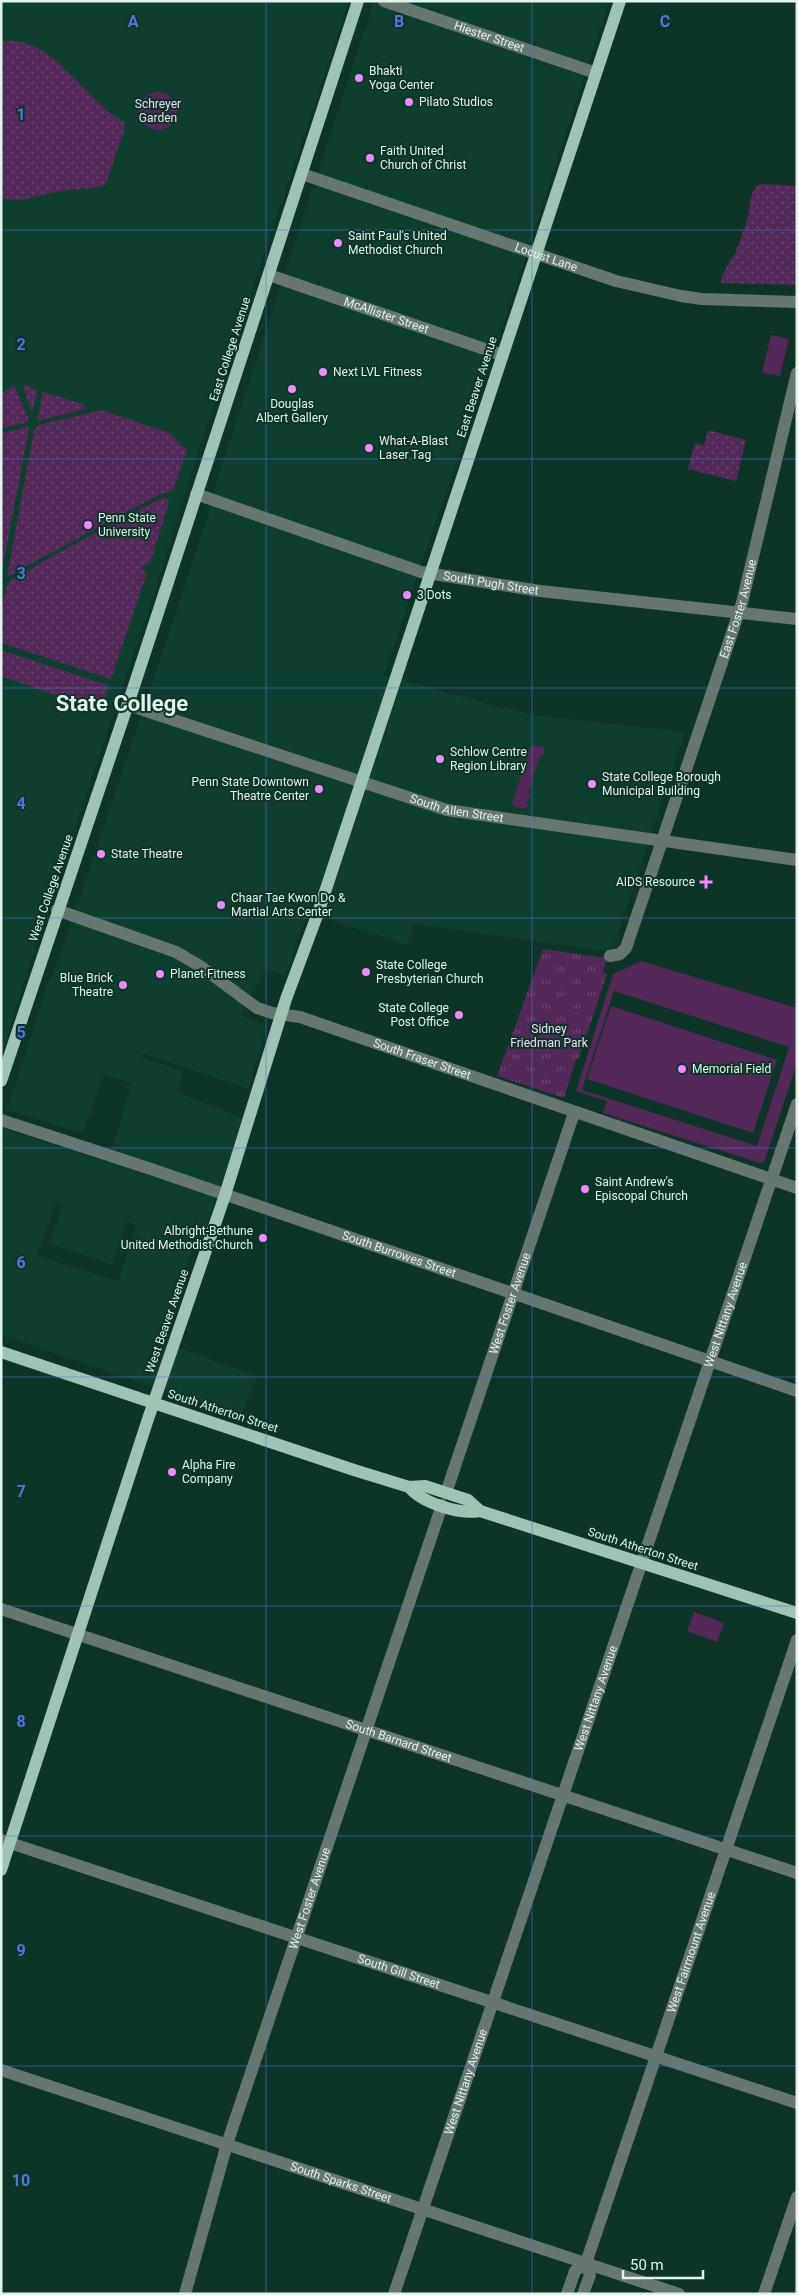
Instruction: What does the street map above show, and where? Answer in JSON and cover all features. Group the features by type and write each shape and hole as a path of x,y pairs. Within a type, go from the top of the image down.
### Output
{"main road":[{"name":"East College Avenue","path":"128,705 358,1"},
{"name":"East Beaver Avenue","path":"360,782 620,1"},
{"name":"West College Avenue","path":"1,1081 57,910 128,705"},
{"name":"West Beaver Avenue","path":"1,1870 6,1842 79,1635 360,782"},
{"name":"South Atherton Street","path":"1,1352 409,1487 424,1486 444,1499 468,1500 480,1510 797,1613"}],"street":[{"name":"Hiester Street","path":"384,1 596,73"},
{"name":"Locust Lane","path":"302,174 616,281 680,296 797,302"},
{"name":"McAllister Street","path":"269,275 502,355"},
{"name":"East Foster Avenue","path":"664,840 739,612 797,373"},
{"name":"South Pugh Street","path":"196,494 429,574 540,591 797,619"},
{"name":"South Allen Street","path":"128,705 452,811 797,860"},
{"path":"610,956 620,954 626,948 664,840"},
{"name":"South Fraser Street","path":"57,910 146,940 180,954 257,1008 272,1013 300,1017 574,1113 797,1188"},
{"name":"West Nittany Avenue","path":"394,2294 797,1104"},
{"name":"West Foster Avenue","path":"185,2294 227,2144 574,1113"},
{"name":"South Burrowes Street","path":"1,1120 797,1391"},
{"name":"South Barnard Street","path":"1,1609 797,1873"},
{"name":"West Fairmount Avenue","path":"567,2294 575,2271 586,2263 797,1640"},
{"name":"South Gill Street","path":"6,1842 797,2103"},
{"name":"South Sparks Street","path":"1,2070 679,2294"},
{"path":"764,2294 797,2197"},
{"name":"West Fairmount Avenue","path":"583,2294 590,2275 586,2263"}],"shaded area":[{"name":"Penn State University","path":"1,1 349,1 202,440 149,609 40,931 1,1057"},
{"path":"374,1 609,1 491,362 384,675 535,715 685,732 612,952 414,924 407,945 331,920 309,908 285,976 265,970 241,1015 267,1026 248,1089 142,1053 141,1057 183,1071 177,1092 243,1118 200,1245 194,1244 163,1342 257,1376 241,1416 1,1335 1,1128 108,1162 132,1083 104,1075 83,1133 7,1110 49,979 52,977 76,909 208,516 214,489","holes":["56,1203 63,1206 49,1243 112,1265 127,1222 137,1225 118,1281 37,1256"]}],"green space":[{"path":"1,41 19,41 36,47 52,57 94,98 124,122 125,128 105,186 55,192 21,200 1,199"},
{"name":"Schreyer Garden","path":"158,92 172,97 177,111 172,125 158,130 144,125 139,111 144,97"},
{"path":"758,185 797,186 797,285 721,283 723,274 736,251 747,221 752,193"},
{"path":"771,335 789,339 780,376 762,373"},
{"path":"14,385 29,419 25,423 1,429 1,394"},
{"path":"24,385 38,390 32,412 23,387"},
{"path":"43,392 83,404 85,409 37,421"},
{"path":"102,410 170,433 187,449 173,491 161,494 7,577 34,430 39,425"},
{"path":"28,427 29,429 1,576 1,433"},
{"path":"708,430 746,440 736,481 688,469 695,443 704,445"},
{"path":"162,498 167,498 169,503 150,563 143,565 142,569 147,573 111,679 1,643 4,595 9,582 61,551"},
{"path":"1,650 107,685 108,688 102,708 99,710 1,676"},
{"path":"531,745 544,747 545,753 540,756 528,793 531,794 527,803 529,805 525,809 515,807 512,803"},
{"name":"Sidney Friedman Park","path":"543,949 607,958 603,972 607,974 564,1098 497,1076"},
{"path":"641,961 797,1008 797,1063 764,1162 760,1163 603,1113 607,1101 576,1091 613,974","holes":["614,991 789,1047 757,1146 582,1090"]},
{"name":"Memorial Field","path":"611,1006 777,1060 753,1133 587,1079"},
{"path":"694,1612 724,1623 717,1642 687,1631"}],"place":[{"name":"Bhakti Yoga Center","path":"359,78"},
{"name":"Pilato Studios","path":"409,102"},
{"name":"Faith United Church of Christ","path":"370,158"},
{"name":"Saint Paul's United Methodist Church","path":"338,243"},
{"name":"Next LVL Fitness","path":"323,372"},
{"name":"Douglas Albert Gallery","path":"292,389"},
{"name":"What-A-Blast Laser Tag","path":"369,448"},
{"name":"Penn State University","path":"88,525"},
{"name":"3 Dots","path":"407,595"},
{"name":"Schlow Centre Region Library","path":"440,759"},
{"name":"State College Borough Municipal Building","path":"592,784"},
{"name":"Penn State Downtown Theatre Center","path":"319,789"},
{"name":"State Theatre","path":"101,854"},
{"name":"AIDS Resource","path":"706,882"},
{"name":"Chaar Tae Kwon Do & Martial Arts Center","path":"221,905"},
{"name":"State College Presbyterian Church","path":"366,972"},
{"name":"Planet Fitness","path":"160,974"},
{"name":"Blue Brick Theatre","path":"123,985"},
{"name":"State College Post Office","path":"459,1015"},
{"name":"Memorial Field","path":"682,1069"},
{"name":"Saint Andrew's Episcopal Church","path":"585,1189"},
{"name":"Albright-Bethune United Methodist Church","path":"263,1238"},
{"name":"Alpha Fire Company","path":"172,1472"}],"district":[{"name":"State College","path":"122,703"}]}
